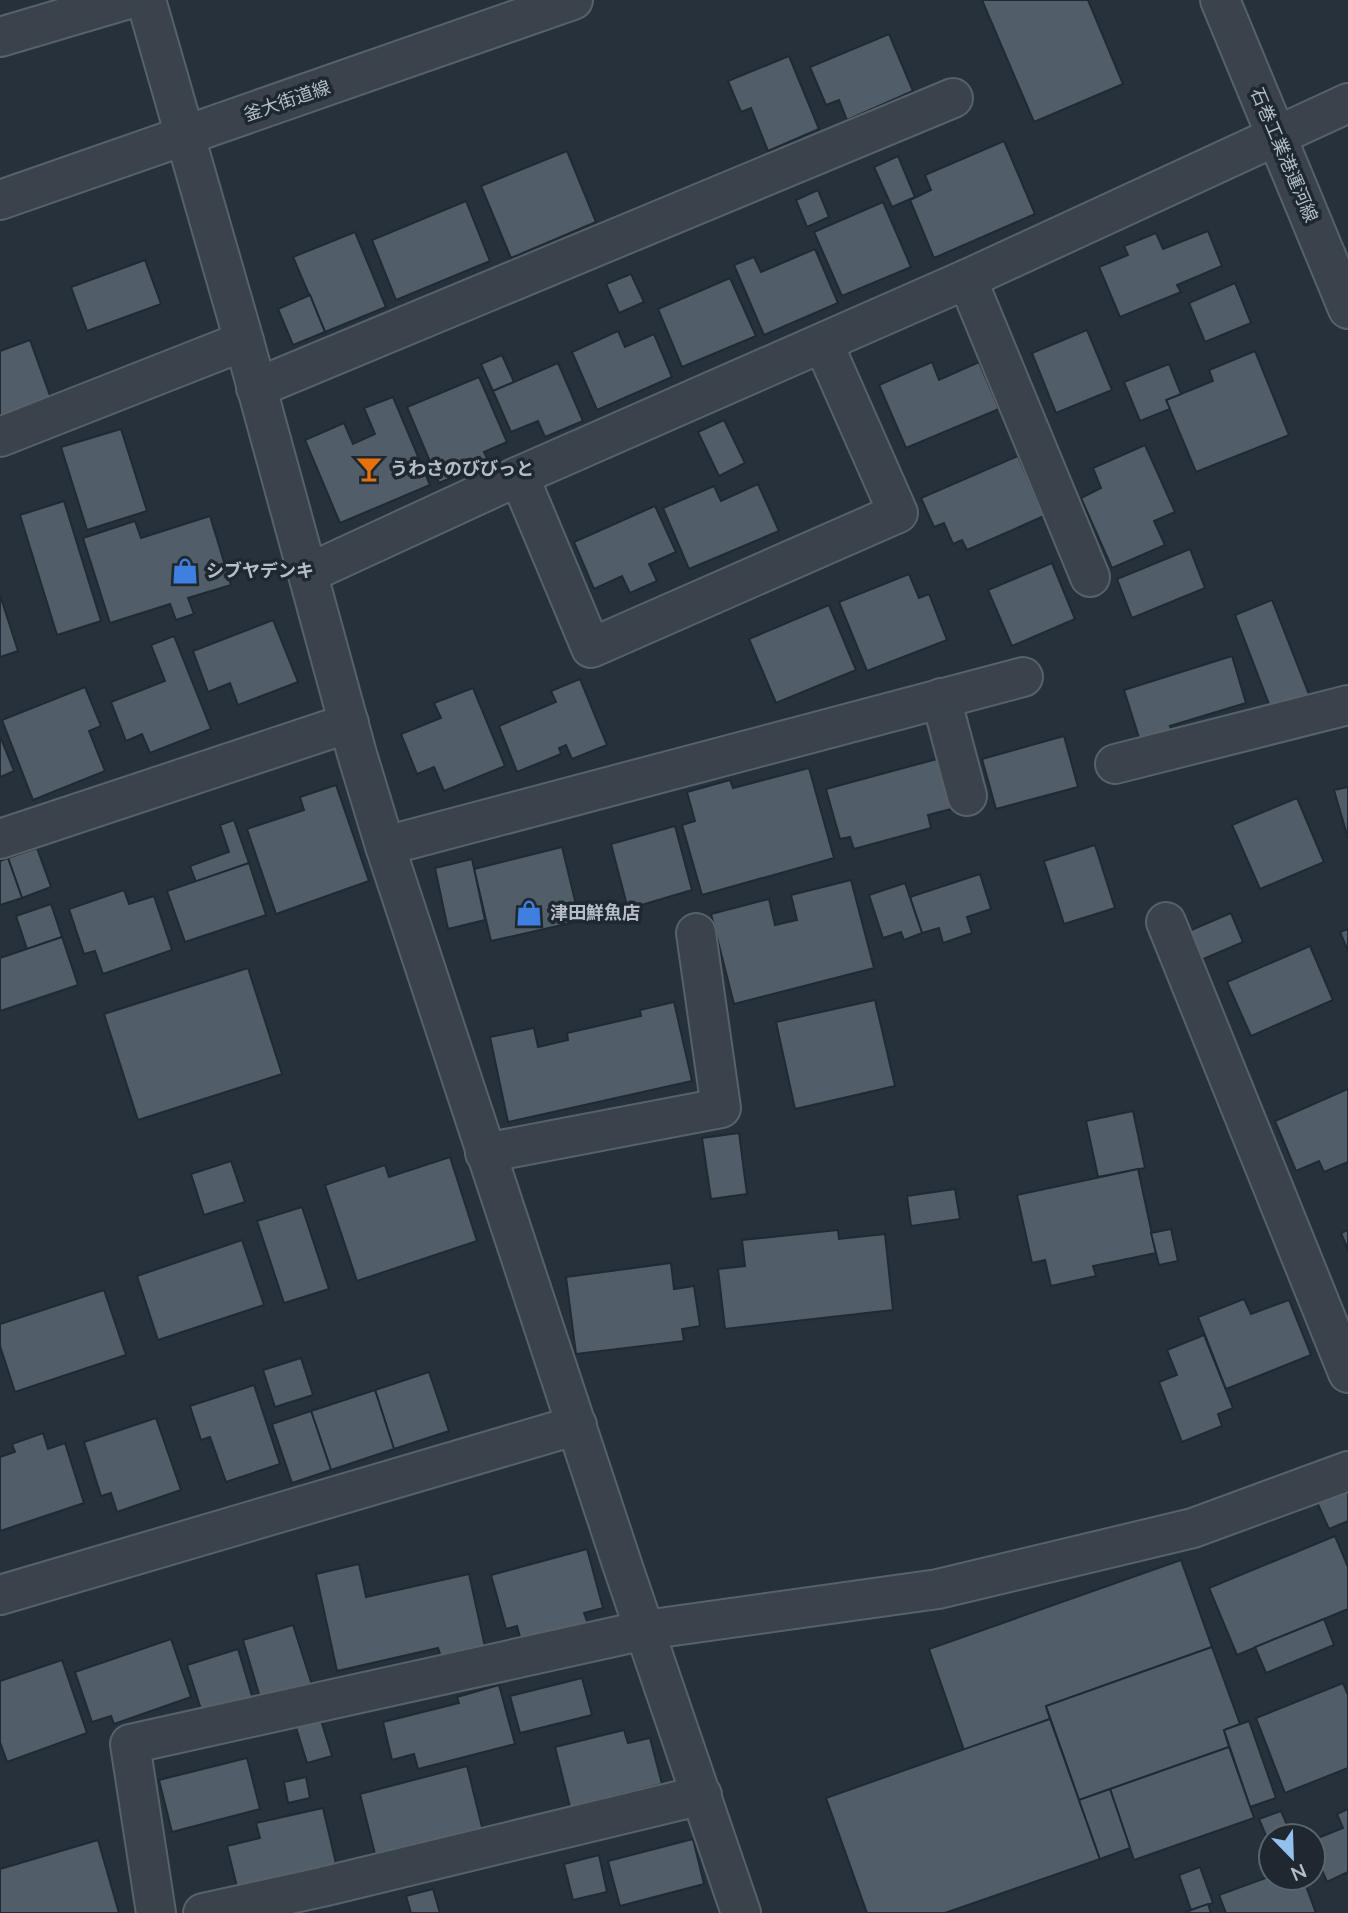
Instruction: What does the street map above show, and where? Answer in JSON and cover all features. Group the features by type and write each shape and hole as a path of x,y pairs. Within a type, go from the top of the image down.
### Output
{"street":[{"path":"0,37 125,0"},
{"path":"146,0 386,846 485,1153 741,1913"},
{"name":"釜大街道線","path":"0,200 573,0"},
{"name":"石巻工業港運河線","path":"1220,0 1348,309"},
{"path":"256,388 954,98"},
{"path":"309,573 519,476 967,279 1348,103"},
{"path":"967,279 1090,577"},
{"path":"0,437 244,341"},
{"path":"519,476 591,648 898,513 823,343"},
{"path":"386,846 1023,677"},
{"path":"941,698 967,796"},
{"path":"1115,764 1348,705"},
{"path":"0,839 349,723"},
{"path":"1166,922 1348,1373"},
{"path":"485,1153 721,1108 696,933"},
{"path":"0,1595 577,1425"},
{"path":"156,1913 131,1744 645,1630 937,1589 1193,1528 1348,1471"},
{"path":"203,1913 326,1900 702,1795"}],"building":[{"path":"982,0 1088,0 1123,84 1034,122"},
{"path":"889,34 913,91 847,120 839,100 826,105 810,67"},
{"path":"789,56 819,129 768,151 751,108 741,112 728,81"},
{"path":"1004,141 1035,214 934,258 910,200 931,190 925,175"},
{"path":"567,151 596,222 511,258 481,186"},
{"path":"898,156 915,197 892,207 874,167"},
{"path":"818,190 829,217 807,227 796,200"},
{"path":"466,201 490,261 396,300 372,240"},
{"path":"883,202 911,267 842,296 814,232"},
{"path":"1208,231 1222,266 1177,285 1181,292 1120,317 1099,267 1128,255 1124,246 1156,233 1163,249"},
{"path":"355,232 386,307 325,332 293,257"},
{"path":"815,249 838,303 764,335 734,265 754,257 761,272"},
{"path":"145,260 161,304 87,331 71,287"},
{"path":"631,274 644,302 619,313 606,284"},
{"path":"730,278 756,336 682,367 658,309"},
{"path":"1235,283 1251,323 1205,342 1189,303"},
{"path":"310,295 325,332 293,345 278,309"},
{"path":"1087,330 1112,390 1056,413 1032,353"},
{"path":"618,331 625,347 654,334 672,377 597,410 572,352"},
{"path":"30,340 53,404 0,423 0,351"},
{"path":"1255,351 1289,435 1196,472 1166,400 1213,381 1209,370"},
{"path":"502,355 514,382 493,391 481,364"},
{"path":"932,362 939,380 979,362 999,409 906,448 879,385"},
{"path":"558,363 583,421 545,437 538,421 511,432 493,391"},
{"path":"1169,364 1181,394 1166,400 1170,409 1140,421 1124,382"},
{"path":"479,377 507,442 484,452 489,462 439,483 407,407"},
{"path":"393,397 430,485 340,523 305,440 344,423 353,444 375,434 364,408"},
{"path":"724,420 745,463 719,476 698,432"},
{"path":"121,429 147,511 87,530 61,447"},
{"path":"1145,445 1175,512 1154,521 1165,545 1112,568 1081,498 1101,488 1093,468"},
{"path":"1018,456 1044,516 967,550 962,540 953,544 944,523 934,527 921,498"},
{"path":"758,484 779,531 689,569 663,508 714,486 721,501"},
{"path":"64,501 101,621 57,635 20,515"},
{"path":"655,506 676,552 649,564 657,581 630,593 622,576 594,589 574,542"},
{"path":"210,516 231,585 188,598 194,614 176,620 170,604 110,623 83,538 135,521 141,538"},
{"path":"1190,549 1205,588 1132,618 1117,579"},
{"path":"1052,563 1075,619 1012,646 988,590"},
{"path":"909,574 919,598 929,594 947,640 867,671 839,602"},
{"path":"0,595 18,651 0,657"},
{"path":"1272,600 1310,697 1272,712 1235,615"},
{"path":"829,605 856,670 776,703 749,639"},
{"path":"273,620 298,682 238,705 230,683 208,692 193,651"},
{"path":"174,636 211,729 150,753 142,734 126,741 111,702 165,681 151,645"},
{"path":"1232,656 1246,703 1170,726 1173,737 1142,747 1124,690"},
{"path":"580,679 607,745 572,759 566,745 559,748 561,754 517,772 499,726 556,702 551,691"},
{"path":"85,687 101,726 89,731 105,771 33,800 2,720"},
{"path":"473,688 505,766 444,791 434,767 417,774 401,734 441,718 434,703"},
{"path":"0,736 14,771 0,777"},
{"path":"1064,736 1078,787 996,809 982,759"},
{"path":"937,759 951,809 928,815 931,828 854,849 850,837 840,839 826,789"},
{"path":"809,768 834,858 702,895 682,825 695,821 687,792 730,780 733,788"},
{"path":"336,785 369,881 276,914 247,829 304,810 300,797"},
{"path":"1348,787 1348,838 1334,790"},
{"path":"1297,798 1324,862 1260,889 1232,825"},
{"path":"234,820 249,863 196,882 190,866 229,852 220,825"},
{"path":"675,826 692,890 628,909 611,844"},
{"path":"1095,845 1115,908 1064,924 1044,861"},
{"path":"562,847 580,921 491,941 474,869"},
{"path":"37,848 51,887 22,898 8,858"},
{"path":"8,858 22,898 0,905 0,861"},
{"path":"472,859 485,920 448,929 435,868"},
{"path":"249,863 266,915 185,942 167,891"},
{"path":"980,874 991,909 967,917 972,933 943,943 939,928 922,933 910,897"},
{"path":"851,880 874,968 734,1004 711,914 769,899 775,925 797,920 791,895"},
{"path":"905,883 922,933 904,940 901,932 883,938 869,895"},
{"path":"124,890 129,904 154,896 172,950 103,974 95,951 84,954 69,909"},
{"path":"51,904 62,937 27,949 16,916"},
{"path":"1231,913 1243,942 1194,963 1182,934"},
{"path":"1348,929 1348,951 1340,932"},
{"path":"62,937 78,985 0,1011 0,958"},
{"path":"1310,946 1333,1000 1251,1036 1227,982"},
{"path":"248,968 282,1074 138,1120 104,1014"},
{"path":"875,1000 895,1086 795,1109 776,1022"},
{"path":"674,1002 692,1081 508,1122 490,1037 534,1028 538,1047 568,1040 567,1033 641,1016 640,1010"},
{"path":"1348,1089 1348,1162 1324,1172 1319,1161 1296,1171 1275,1121"},
{"path":"1133,1111 1145,1168 1098,1177 1086,1121"},
{"path":"739,1133 747,1194 711,1199 702,1138"},
{"path":"450,1157 477,1241 357,1281 325,1185 385,1165 389,1177"},
{"path":"231,1161 245,1202 204,1215 191,1174"},
{"path":"1138,1169 1156,1253 1093,1266 1096,1276 1051,1286 1045,1260 1032,1263 1017,1195"},
{"path":"955,1189 960,1219 911,1226 907,1196"},
{"path":"302,1207 329,1289 284,1303 257,1221"},
{"path":"1171,1229 1178,1261 1159,1265 1151,1233"},
{"path":"838,1230 839,1239 885,1234 893,1310 725,1329 718,1269 745,1266 742,1240"},
{"path":"1348,1230 1348,1250 1341,1233"},
{"path":"242,1240 264,1305 158,1340 137,1276"},
{"path":"671,1263 674,1289 694,1286 700,1326 682,1329 684,1341 576,1354 566,1277"},
{"path":"104,1290 126,1355 15,1392 0,1346 0,1324"},
{"path":"1244,1299 1251,1314 1289,1300 1311,1355 1226,1389 1198,1317"},
{"path":"1204,1335 1233,1408 1218,1414 1222,1426 1182,1442 1159,1382 1177,1375 1167,1350"},
{"path":"301,1358 313,1395 275,1407 263,1370"},
{"path":"429,1372 449,1431 394,1449 375,1390"},
{"path":"254,1385 280,1464 226,1482 210,1437 201,1440 190,1406"},
{"path":"375,1390 394,1449 331,1470 311,1411"},
{"path":"311,1411 331,1470 292,1483 272,1424"},
{"path":"156,1418 181,1490 117,1512 111,1493 101,1496 84,1442"},
{"path":"43,1433 48,1449 65,1443 84,1503 0,1531 0,1457 15,1452 12,1444"},
{"path":"1348,1486 1348,1521 1329,1529 1316,1500"},
{"path":"1335,1536 1348,1567 1348,1609 1237,1655 1209,1588"},
{"path":"587,1549 603,1608 584,1613 588,1624 521,1641 517,1626 506,1629 491,1575"},
{"path":"1181,1560 1212,1647 1046,1706 1050,1719 964,1750 929,1649"},
{"path":"359,1564 366,1597 469,1574 485,1647 441,1657 438,1648 337,1671 316,1574"},
{"path":"1324,1619 1334,1645 1266,1673 1255,1647"},
{"path":"293,1625 313,1688 262,1704 243,1640"},
{"path":"171,1639 191,1697 114,1724 111,1716 92,1722 75,1672"},
{"path":"1212,1647 1240,1724 1224,1730 1229,1747 1079,1800 1046,1706"},
{"path":"238,1649 255,1706 205,1722 187,1665"},
{"path":"62,1660 87,1733 7,1762 0,1742 0,1681"},
{"path":"582,1678 592,1715 520,1733 510,1696"},
{"path":"1343,1683 1348,1695 1348,1768 1285,1793 1256,1718"},
{"path":"499,1685 515,1744 418,1769 414,1754 392,1760 383,1722 459,1703 457,1697"},
{"path":"320,1717 332,1756 307,1763 295,1724"},
{"path":"1050,1719 1100,1859 945,1913 867,1913 826,1798"},
{"path":"1249,1721 1276,1798 1250,1807 1224,1730"},
{"path":"624,1730 628,1743 650,1738 662,1784 570,1807 555,1747"},
{"path":"1229,1747 1254,1818 1134,1860 1110,1789"},
{"path":"247,1758 260,1809 172,1832 159,1780"},
{"path":"467,1766 483,1831 376,1858 360,1794"},
{"path":"306,1777 310,1798 288,1803 284,1782"},
{"path":"1110,1789 1130,1848 1100,1859 1079,1800"},
{"path":"323,1808 337,1868 238,1891 227,1846 260,1838 256,1823"},
{"path":"1348,1809 1348,1872 1327,1882 1327,1834 1343,1828 1337,1814"},
{"path":"1281,1811 1286,1822 1260,1822 1259,1819"},
{"path":"693,1839 704,1884 620,1906 608,1861"},
{"path":"98,1840 119,1913 0,1913 0,1869"},
{"path":"599,1855 607,1892 573,1900 564,1864"},
{"path":"1200,1867 1213,1903 1191,1910 1179,1875"},
{"path":"1257,1881 1257,1892 1308,1892 1316,1913 1226,1913 1219,1895"},
{"path":"433,1889 440,1913 411,1913 406,1896"},
{"path":"1208,1904 1211,1913 1184,1913 1191,1910"}],"place":[{"name":"うわさのびびっと","path":"369,469"},
{"name":"シブヤデンキ","path":"185,571"},
{"name":"津田鮮魚店","path":"529,913"}]}
